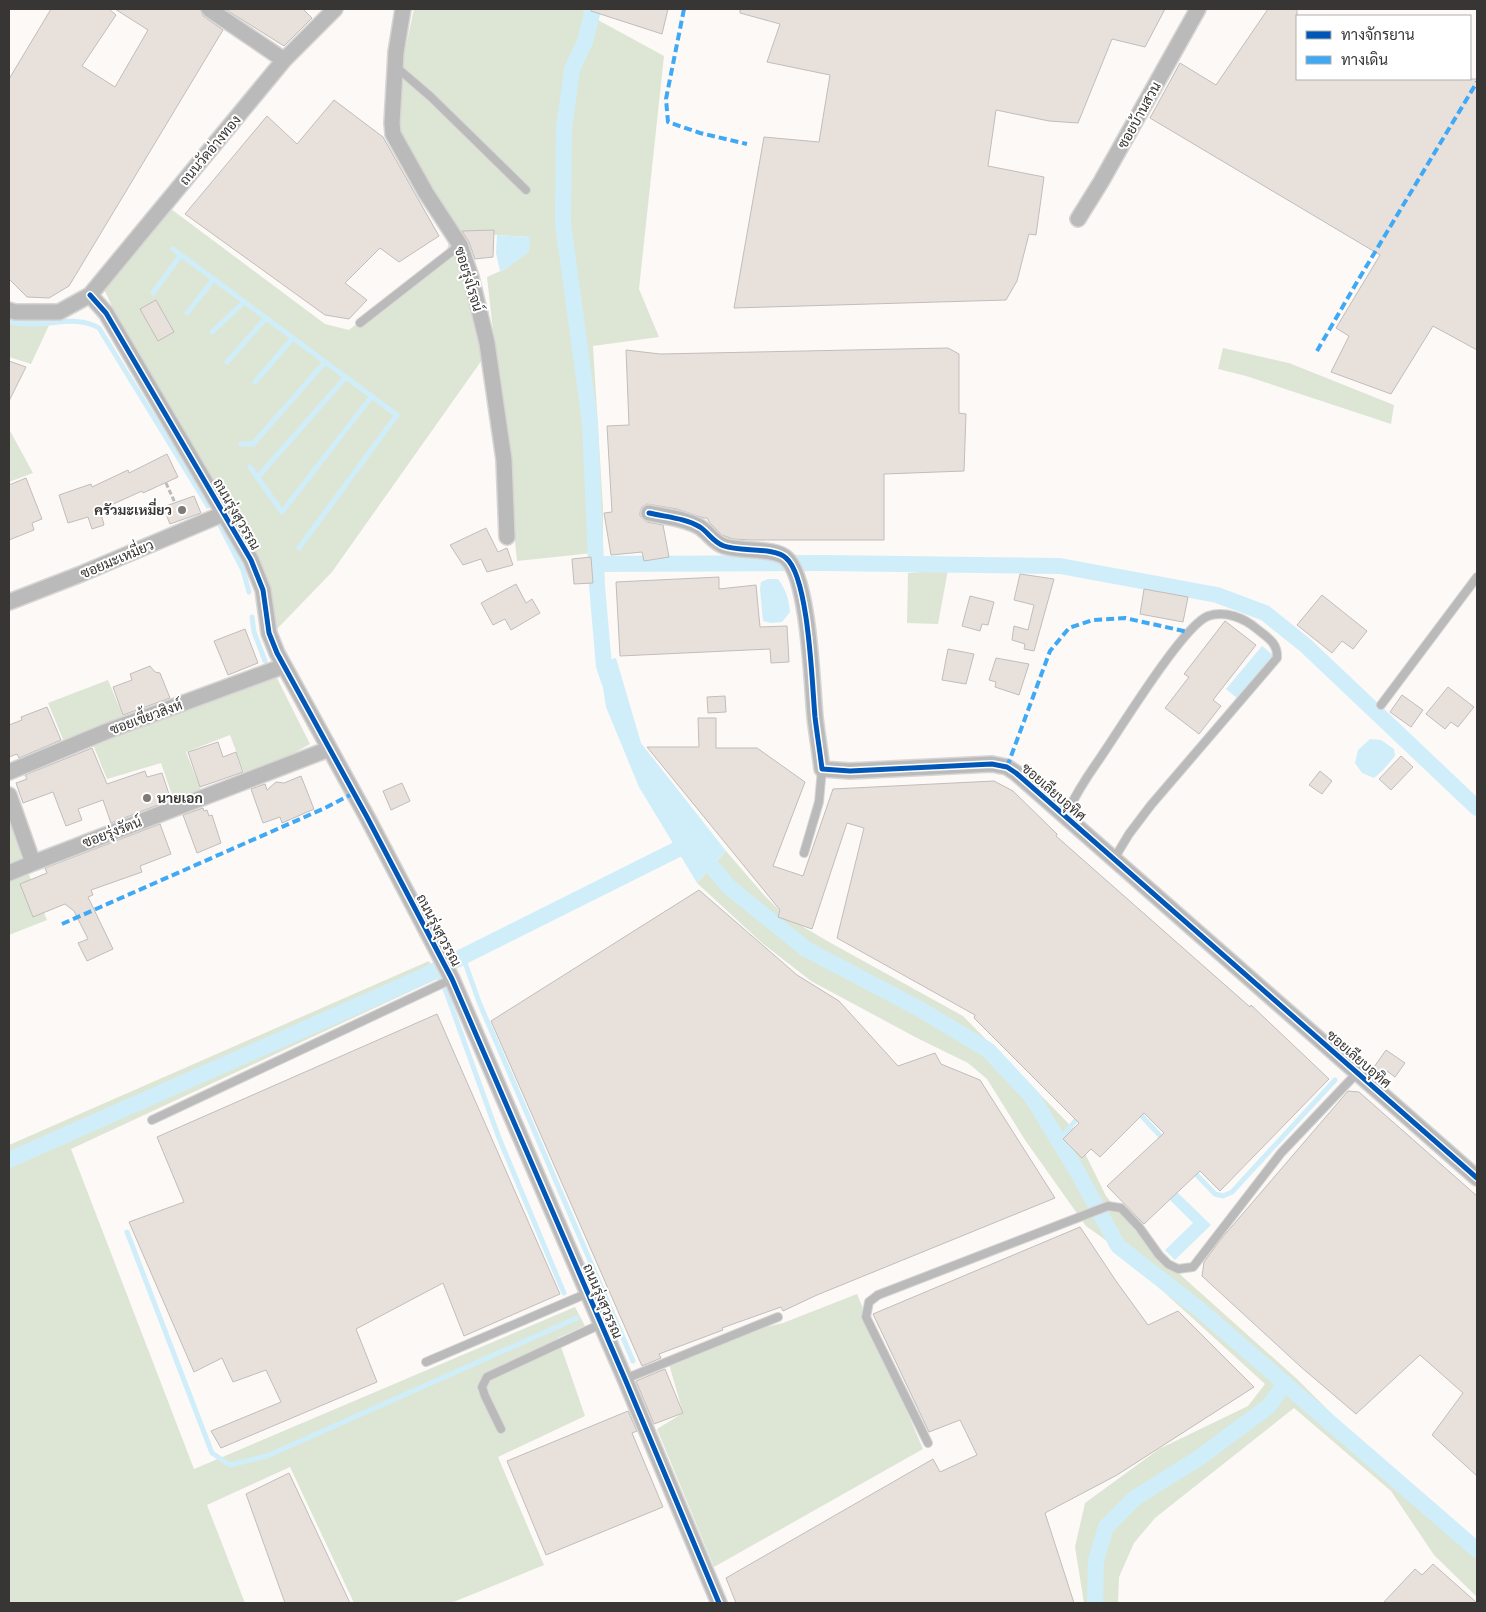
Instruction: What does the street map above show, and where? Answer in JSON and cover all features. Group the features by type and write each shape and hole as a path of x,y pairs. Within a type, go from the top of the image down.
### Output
{"street":[{"path":"209,9 284,60"},
{"name":"ถนนวัดอ่างทอง","path":"90,295 284,60 335,9"},
{"name":"ซอยรุ่งโรจน์","path":"403,9 396,52 393,134 426,193 460,245 471,277 487,343 504,460 507,537"},
{"name":"ซอยบ้านสวน","path":"1078,219 1101,182 1198,9"},
{"path":"9,310 16,312 59,312 90,295"},
{"name":"ถนนรุ่งสุวรรณ","path":"90,295 106,314 252,560 263,590 269,632 276,652 452,978 625,1379 719,1603"},
{"name":"ซอยมะเหมี่ยว","path":"9,602 81,574 225,513"},
{"path":"649,513 686,521 698,526 707,532 713,540 723,546 736,550 775,552 786,557 796,572 801,588 822,770"},
{"name":"ซอยเขี้ยวสิงห์","path":"9,772 105,732 284,666"},
{"name":"ซอยรุ่งรัตน์","path":"9,873 329,749"},
{"name":"ซอยเลียบอุทิศ","path":"822,770 850,771 992,764 1007,768 1016,773 1477,1178"},
{"path":"9,795 32,863"}],"lane":[{"path":"395,66 431,97 526,190"},
{"path":"360,323 460,245"},
{"path":"1381,705 1477,577"},
{"path":"1065,816 1077,792 1151,682 1199,621 1209,616 1223,614 1238,618 1253,625 1276,644 1277,658 1151,805 1129,834 1114,859"},
{"path":"804,853 819,802 822,770"},
{"path":"152,1120 452,978"},
{"path":"928,1444 866,1317 869,1302 878,1295 1108,1206 1121,1208 1139,1227 1159,1256 1168,1264 1178,1269 1193,1267 1281,1153 1357,1072"},
{"path":"426,1362 588,1293"},
{"path":"625,1379 778,1317"},
{"path":"501,1429 482,1387 487,1377 601,1324"}],"path":[{"path":"166,483 175,503"}],"green space":[{"path":"414,9 595,9 598,20 664,56 639,289 659,337 593,346 603,508 603,552 517,561 494,343 332,572 276,630 269,582 250,540 121,326 104,289 171,209 325,324 349,330 447,250 449,242 494,340 487,277 507,268 530,237 459,233 412,156 398,128 398,82"},
{"path":"9,317 51,321 31,364 9,357"},
{"path":"1223,348 1289,363 1394,405 1391,424 1246,376 1218,369"},
{"path":"9,429 33,473 9,482"},
{"path":"948,570 938,624 907,623 908,573"},
{"path":"277,678 310,744 284,759 244,772 230,735 186,752 201,790 174,801 161,763 107,779 92,742 192,705"},
{"path":"108,680 125,721 65,744 48,703"},
{"path":"9,818 22,859 9,870"},
{"path":"726,851 785,916 963,1016 1072,1127 1106,1196 1132,1227 1184,1278 1297,1379 1354,1436 1477,1543 1477,1597 1434,1555 1391,1491 1294,1408 1155,1518 1134,1543 1119,1577 1118,1603 1084,1603 1075,1547 1085,1503 1159,1449 1248,1406 1265,1384 1111,1244 1086,1226 1025,1140 987,1079 968,1063 811,981 762,943 697,883"},
{"path":"28,872 47,920 9,935 9,880"},
{"path":"429,961 437,979 71,1149 194,1469 575,1307 585,1326 558,1338 585,1416 498,1457 544,1565 451,1603 354,1603 290,1467 207,1505 245,1603 9,1603 9,1145"},
{"path":"857,1294 923,1449 714,1567 657,1429 683,1413 667,1357 733,1335 783,1323"}],"water":[{"path":"497,235 530,237 529,252 500,271 496,253"},
{"path":"768,579 778,579 787,595 790,612 782,622 771,623 763,621 760,589 761,582"},
{"path":"1262,646 1274,656 1238,699 1226,689"},
{"path":"616,658 641,743 726,851 697,883 639,787 606,707 599,662"},
{"path":"1370,739 1381,740 1394,749 1395,756 1374,778 1362,773 1355,763 1358,750"},
{"path":"1177,1192 1211,1225 1175,1260 1165,1250 1193,1223 1169,1199"}],"building":[{"path":"51,9 109,9 116,15 82,66 115,87 148,30 115,9 200,9 203,16 223,30 69,286 49,298 27,297 9,279 9,79"},
{"path":"225,9 303,9 312,18 284,46"},
{"path":"591,9 668,9 662,34 591,11"},
{"path":"740,9 1165,9 1145,47 1112,39 1078,123 1049,121 996,110 988,166 1044,177 1036,235 1029,234 1017,281 1006,300 734,308 764,137 819,142 830,75 767,62 780,24 740,13"},
{"path":"1268,9 1297,9 1296,80 1477,79 1477,350 1433,326 1391,394 1331,372 1349,336 1336,328 1380,255 1150,118 1180,63 1216,85"},
{"path":"334,100 383,137 439,236 399,262 380,248 345,283 367,300 349,319 325,315 185,214 267,116 297,144"},
{"path":"494,230 493,257 475,259 469,242 462,231"},
{"path":"156,300 174,332 158,341 140,309"},
{"path":"948,348 959,354 959,413 966,414 964,471 884,474 884,540 733,539 722,535 707,518 677,509 647,504 642,507 640,516 647,522 663,525 669,557 644,561 642,552 611,555 604,513 612,512 607,426 629,425 626,350 660,354"},
{"path":"9,361 26,367 9,401"},
{"path":"167,454 178,477 100,510 104,525 92,529 88,517 68,523 59,495 91,484 92,487 128,470 129,473"},
{"path":"26,478 42,519 32,523 34,530 9,540 9,485"},
{"name":"ครัวมะเหมี่ยว","path":"194,496 201,513 170,524 163,507"},
{"path":"486,528 498,552 507,548 513,565 487,572 481,559 463,565 450,545"},
{"path":"591,557 593,583 574,584 572,559"},
{"path":"1020,574 1054,579 1034,651 1024,649 1025,644 1012,640 1014,626 1028,630 1034,605 1014,600"},
{"path":"719,577 719,589 756,585 760,627 787,626 789,662 771,663 770,649 620,656 616,582"},
{"path":"516,584 526,603 532,599 540,613 511,630 505,619 493,625 481,603"},
{"path":"1144,589 1188,597 1183,622 1140,614"},
{"path":"1322,595 1367,631 1353,649 1342,641 1332,653 1297,625"},
{"path":"970,596 994,602 988,625 982,624 980,631 962,626"},
{"path":"1225,621 1256,645 1213,700 1221,706 1199,734 1165,708 1189,677 1184,674"},
{"path":"245,629 258,663 228,675 214,641"},
{"path":"948,649 974,654 966,684 942,680"},
{"path":"996,658 1029,664 1019,695 995,687 996,682 989,680"},
{"path":"150,666 155,672 160,673 170,698 123,715 113,687 132,680 130,674"},
{"path":"1448,687 1474,707 1458,727 1451,722 1445,729 1426,714"},
{"path":"1402,695 1423,710 1411,727 1390,712"},
{"path":"725,696 726,712 708,713 707,697"},
{"path":"47,707 61,740 19,758 17,754 9,757 9,725 22,720 21,717"},
{"path":"698,718 716,718 716,748 757,748 805,782 773,866 803,876 833,789 994,781 1013,791 1057,834 1056,836 1250,1007 1251,1005 1329,1079 1220,1191 1200,1171 1144,1224 1107,1186 1164,1133 1144,1113 1100,1157 1091,1149 1082,1158 1063,1139 1079,1123 974,1018 975,1015 837,938 864,828 847,823 812,929 778,917 780,910 647,747 699,747"},
{"path":"218,742 223,757 236,752 243,772 200,787 188,752"},
{"path":"92,748 107,784 145,771 147,777 162,773 171,800 111,823 103,800 78,809 82,820 66,826 53,792 23,803 16,783 27,779 25,775"},
{"path":"1401,756 1413,767 1391,790 1379,779"},
{"path":"1320,771 1332,781 1322,794 1309,785"},
{"path":"301,776 314,809 282,823 280,817 263,823 251,789 265,784 267,790 276,782 284,783"},
{"path":"402,783 410,801 391,810 383,791"},
{"path":"203,808 204,811 207,810 209,816 212,815 221,843 197,853 183,815"},
{"path":"160,824 171,854 140,866 142,872 91,890 93,895 88,897 113,949 87,961 78,943 88,939 74,911 65,904 33,917 20,884 47,873 45,868"},
{"path":"699,890 797,975 839,1001 898,1066 935,1053 941,1064 980,1080 1055,1198 817,1295 783,1311 781,1307 722,1328 723,1330 659,1354 661,1358 642,1366 491,1021"},
{"path":"437,1014 560,1294 464,1336 443,1283 356,1329 377,1382 221,1448 211,1431 281,1402 266,1370 233,1382 222,1358 194,1372 129,1222 184,1202 157,1137"},
{"path":"1386,1050 1405,1063 1395,1077 1387,1071 1383,1078 1372,1070"},
{"path":"1348,1091 1359,1092 1477,1196 1477,1476 1432,1435 1463,1393 1420,1355 1356,1414 1301,1367 1202,1276 1204,1262 1221,1239"},
{"path":"1080,1227 1148,1325 1178,1311 1254,1387 1117,1475 1045,1513 1074,1603 736,1603 726,1578 933,1459 940,1472 977,1455 960,1420 929,1432 873,1314"},
{"path":"665,1369 683,1413 654,1424 636,1381"},
{"path":"628,1411 637,1431 632,1433 663,1507 546,1555 507,1461"},
{"path":"289,1473 350,1603 285,1603 246,1494"},
{"path":"1433,1564 1477,1603 1383,1603 1415,1569 1422,1575"}],"waterway":[{"path":"591,9 592,14 585,42 572,69 564,129 563,224 590,422 597,586 604,666 609,681"},
{"path":"173,249 397,415 299,548"},
{"path":"153,293 181,255"},
{"path":"187,313 214,279"},
{"path":"212,332 244,302"},
{"path":"227,362 266,318"},
{"path":"9,322 38,324 74,321 91,324 99,328 208,506"},
{"path":"255,382 293,338"},
{"path":"241,444 253,444 325,362"},
{"path":"257,478 346,377"},
{"path":"250,467 282,512 372,396"},
{"path":"220,525 243,570 249,592"},
{"path":"596,564 825,563 1060,566 1217,595 1265,613 1305,645 1477,808"},
{"path":"252,617 254,632 265,661"},
{"path":"9,1160 422,977 692,842"},
{"path":"698,850 729,887 806,949 918,1008 988,1050 1032,1097 1077,1171 1118,1246 1199,1309 1477,1550"},
{"path":"463,957 479,1002 633,1361"},
{"path":"435,970 439,978"},
{"path":"445,989 499,1138 564,1293"},
{"path":"1193,1171 1215,1194 1223,1196 1232,1192 1335,1080"},
{"path":"1137,1111 1165,1141"},
{"path":"1059,1141 1079,1116"},
{"path":"127,1232 212,1453 230,1465 267,1456 577,1318"},
{"path":"1095,1603 1096,1560 1106,1527 1135,1498 1199,1458 1269,1406 1285,1383"}],"marked path":[{"path":"684,9 666,99 668,122 700,133 747,144"},
{"path":"1317,351 1477,82"},
{"path":"1007,767 1050,651 1069,628 1093,620 1125,618 1188,632"},
{"path":"62,924 325,808 354,793"}],"cycle path":[{"path":"90,295 106,313 251,560 263,590 269,633 277,653 367,817 452,979 625,1379 719,1603"},
{"path":"649,513 694,524 724,546 774,552 786,558 794,569 800,586 808,633 815,717 822,769 850,771 992,764 1007,767 1477,1178"}],"place":[{"name":"ครัวมะเหมี่ยว","path":"182,510"},
{"name":"นายเอก","path":"147,798"}]}
